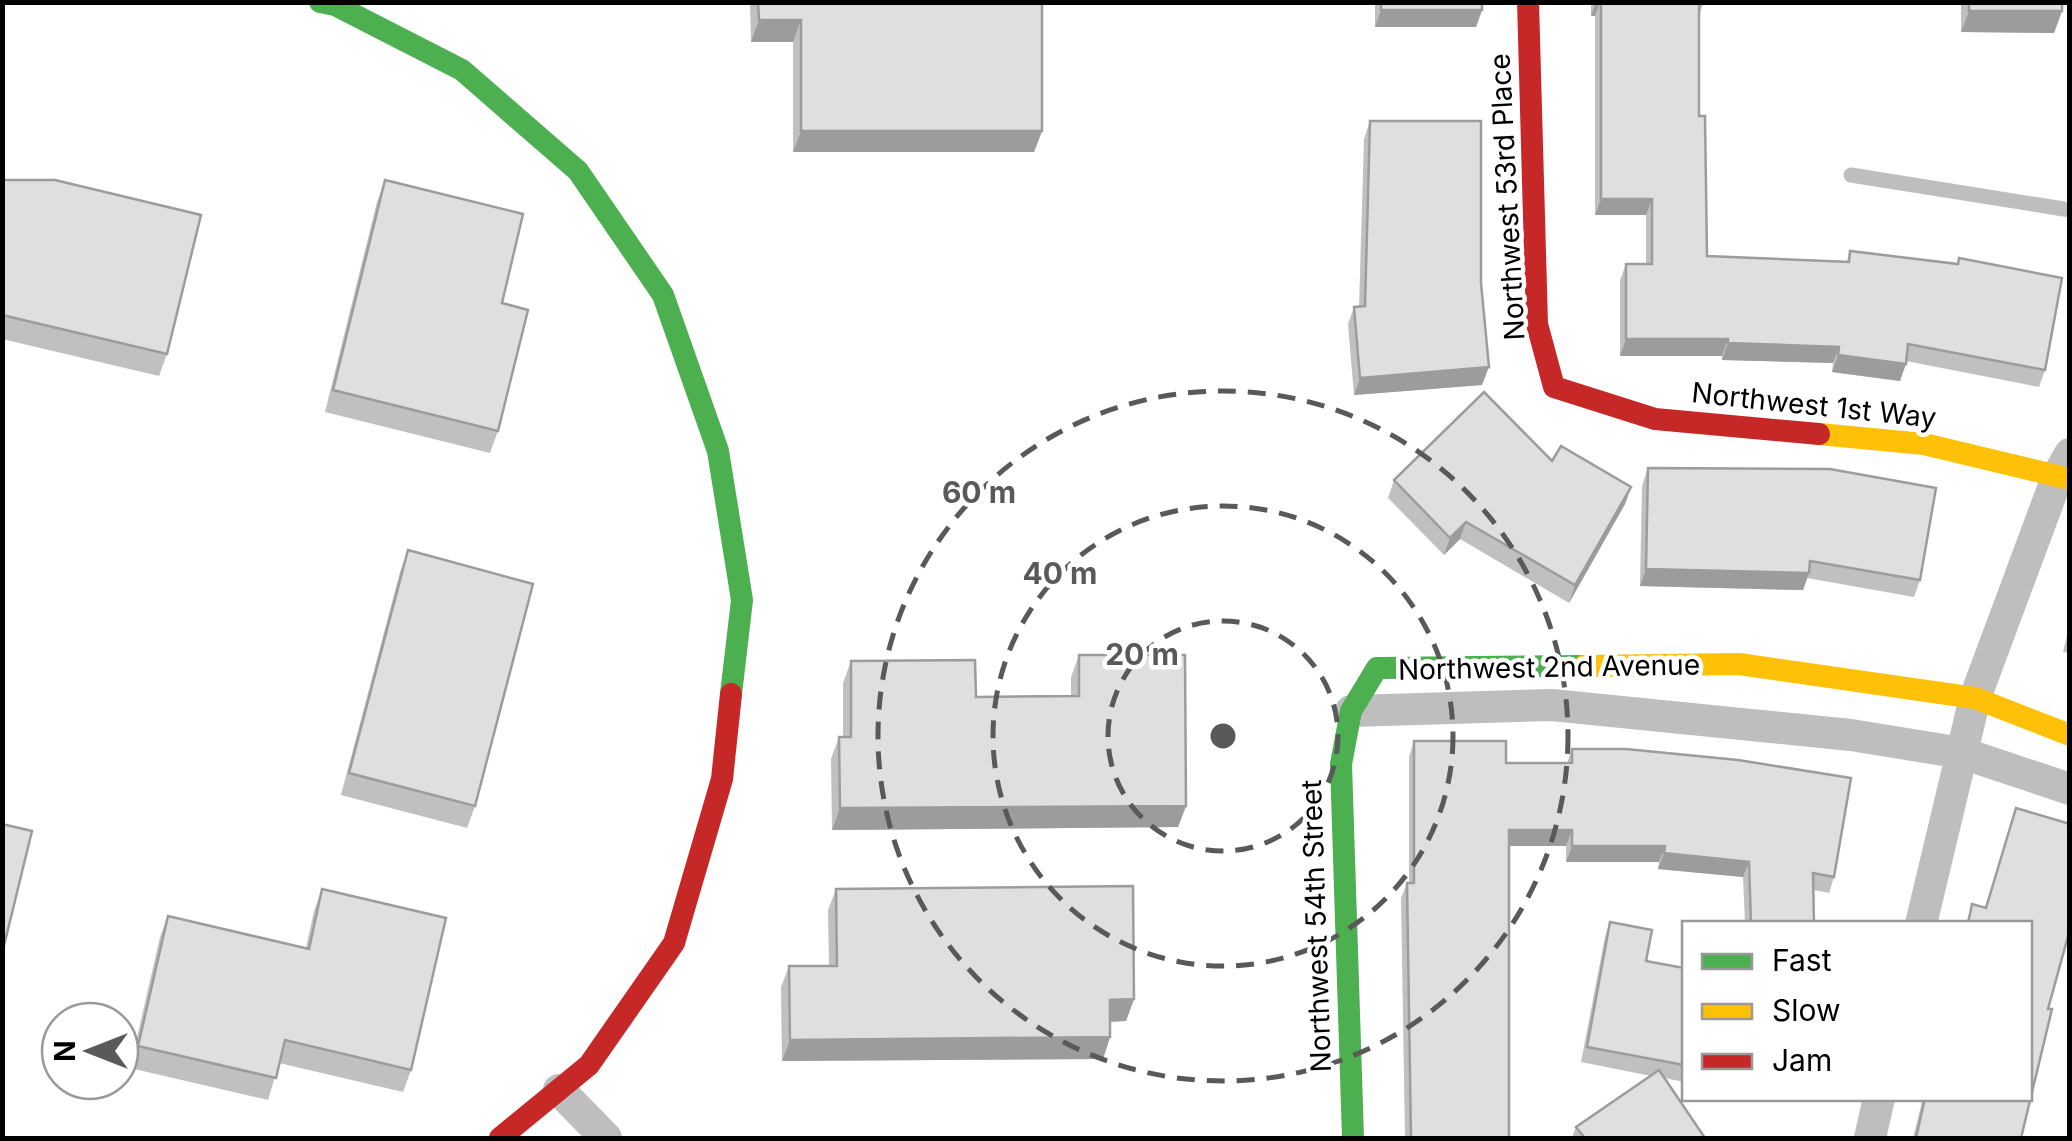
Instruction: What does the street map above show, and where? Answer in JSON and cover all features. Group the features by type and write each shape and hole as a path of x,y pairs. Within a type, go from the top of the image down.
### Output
{"street":[{"path":"320,2 334,5 462,70 578,171 664,295 718,451 742,600 722,778 674,943 589,1065 500,1138"},
{"name":"Northwest 53rd Place","path":"1528,2 1537,324 1554,387"},
{"name":"Northwest 1st Way","path":"1554,387 1655,419 1924,444 2066,469"},
{"path":"1922,921 1975,698 2066,469"},
{"name":"Northwest 2nd Avenue","path":"1351,712 1378,668 1740,664 1975,698 2070,735"},
{"name":"Northwest 2nd Avenue","path":"1351,712 1552,705 1852,735 1962,753 2070,789"},
{"name":"Northwest 54th Street","path":"1351,712 1340,764 1353,1138"},
{"path":"558,1090 606,1138"},
{"path":"1870,1138 1878,1101"}],"lane":[{"path":"1851,175 2070,210"}],"building":[{"path":"758,2 1042,2 1042,131 801,131 801,20 759,20"},
{"path":"1381,2 1482,2 1482,10 1381,10"},
{"path":"1601,2 1699,2 1699,116 1705,116 1707,256 1849,262 1850,251 1958,264 1959,258 2062,278 2045,370 1908,344 1906,364 1838,355 1839,347 1728,343 1728,339 1626,339 1626,264 1652,264 1652,199 1601,199"},
{"path":"1969,2 2062,2 2062,11 1969,11"},
{"path":"1370,121 1481,121 1481,283 1489,367 1360,378 1354,307 1365,306"},
{"path":"2,180 55,180 201,215 167,354 2,315"},
{"path":"385,180 523,214 502,303 528,310 498,431 333,390"},
{"path":"1484,392 1552,461 1561,446 1631,487 1575,585 1466,522 1450,538 1394,480"},
{"path":"1648,468 1830,469 1936,488 1920,580 1810,561 1809,573 1646,569"},
{"path":"408,550 533,584 475,806 349,773"},
{"path":"1079,655 1185,655 1186,806 840,808 839,737 851,737 851,661 975,660 976,697 1079,696"},
{"path":"1414,741 1506,741 1506,763 1572,763 1572,749 1626,749 1738,760 1851,778 1834,877 1813,873 1814,921 1751,921 1749,862 1664,853 1665,846 1572,846 1572,830 1509,830 1509,1138 1411,1138 1407,883 1414,883"},
{"path":"2016,808 2070,824 2070,929 2048,1009 2052,1009 2032,1092 2032,921 1969,921 1972,904 1986,908"},
{"path":"2,824 32,831 2,954"},
{"path":"1133,886 1134,999 1110,1000 1110,1037 790,1040 789,966 837,966 836,889"},
{"path":"322,889 446,918 411,1070 285,1040 276,1078 140,1046 168,916 309,949"},
{"path":"1610,922 1652,930 1646,961 1682,968 1682,1065 1587,1047"},
{"path":"1659,1070 1705,1138 1585,1138 1576,1127"},
{"path":"1924,1101 2030,1101 2021,1138 1916,1138"}],"traffic: fast":[{"path":"320,2 335,5 462,70 578,171 663,295 718,451 742,600 731,694"},
{"path":"1353,1138 1341,764 1351,711 1377,668 1584,666"}],"traffic: slow":[{"path":"1819,434 1924,444 2070,479"},
{"path":"1584,666 1739,664 1975,698 2070,735"}],"traffic: jam":[{"path":"1528,2 1537,324 1554,387 1655,419 1819,434"},
{"path":"500,1138 589,1065 674,943 722,779 731,694"}]}
